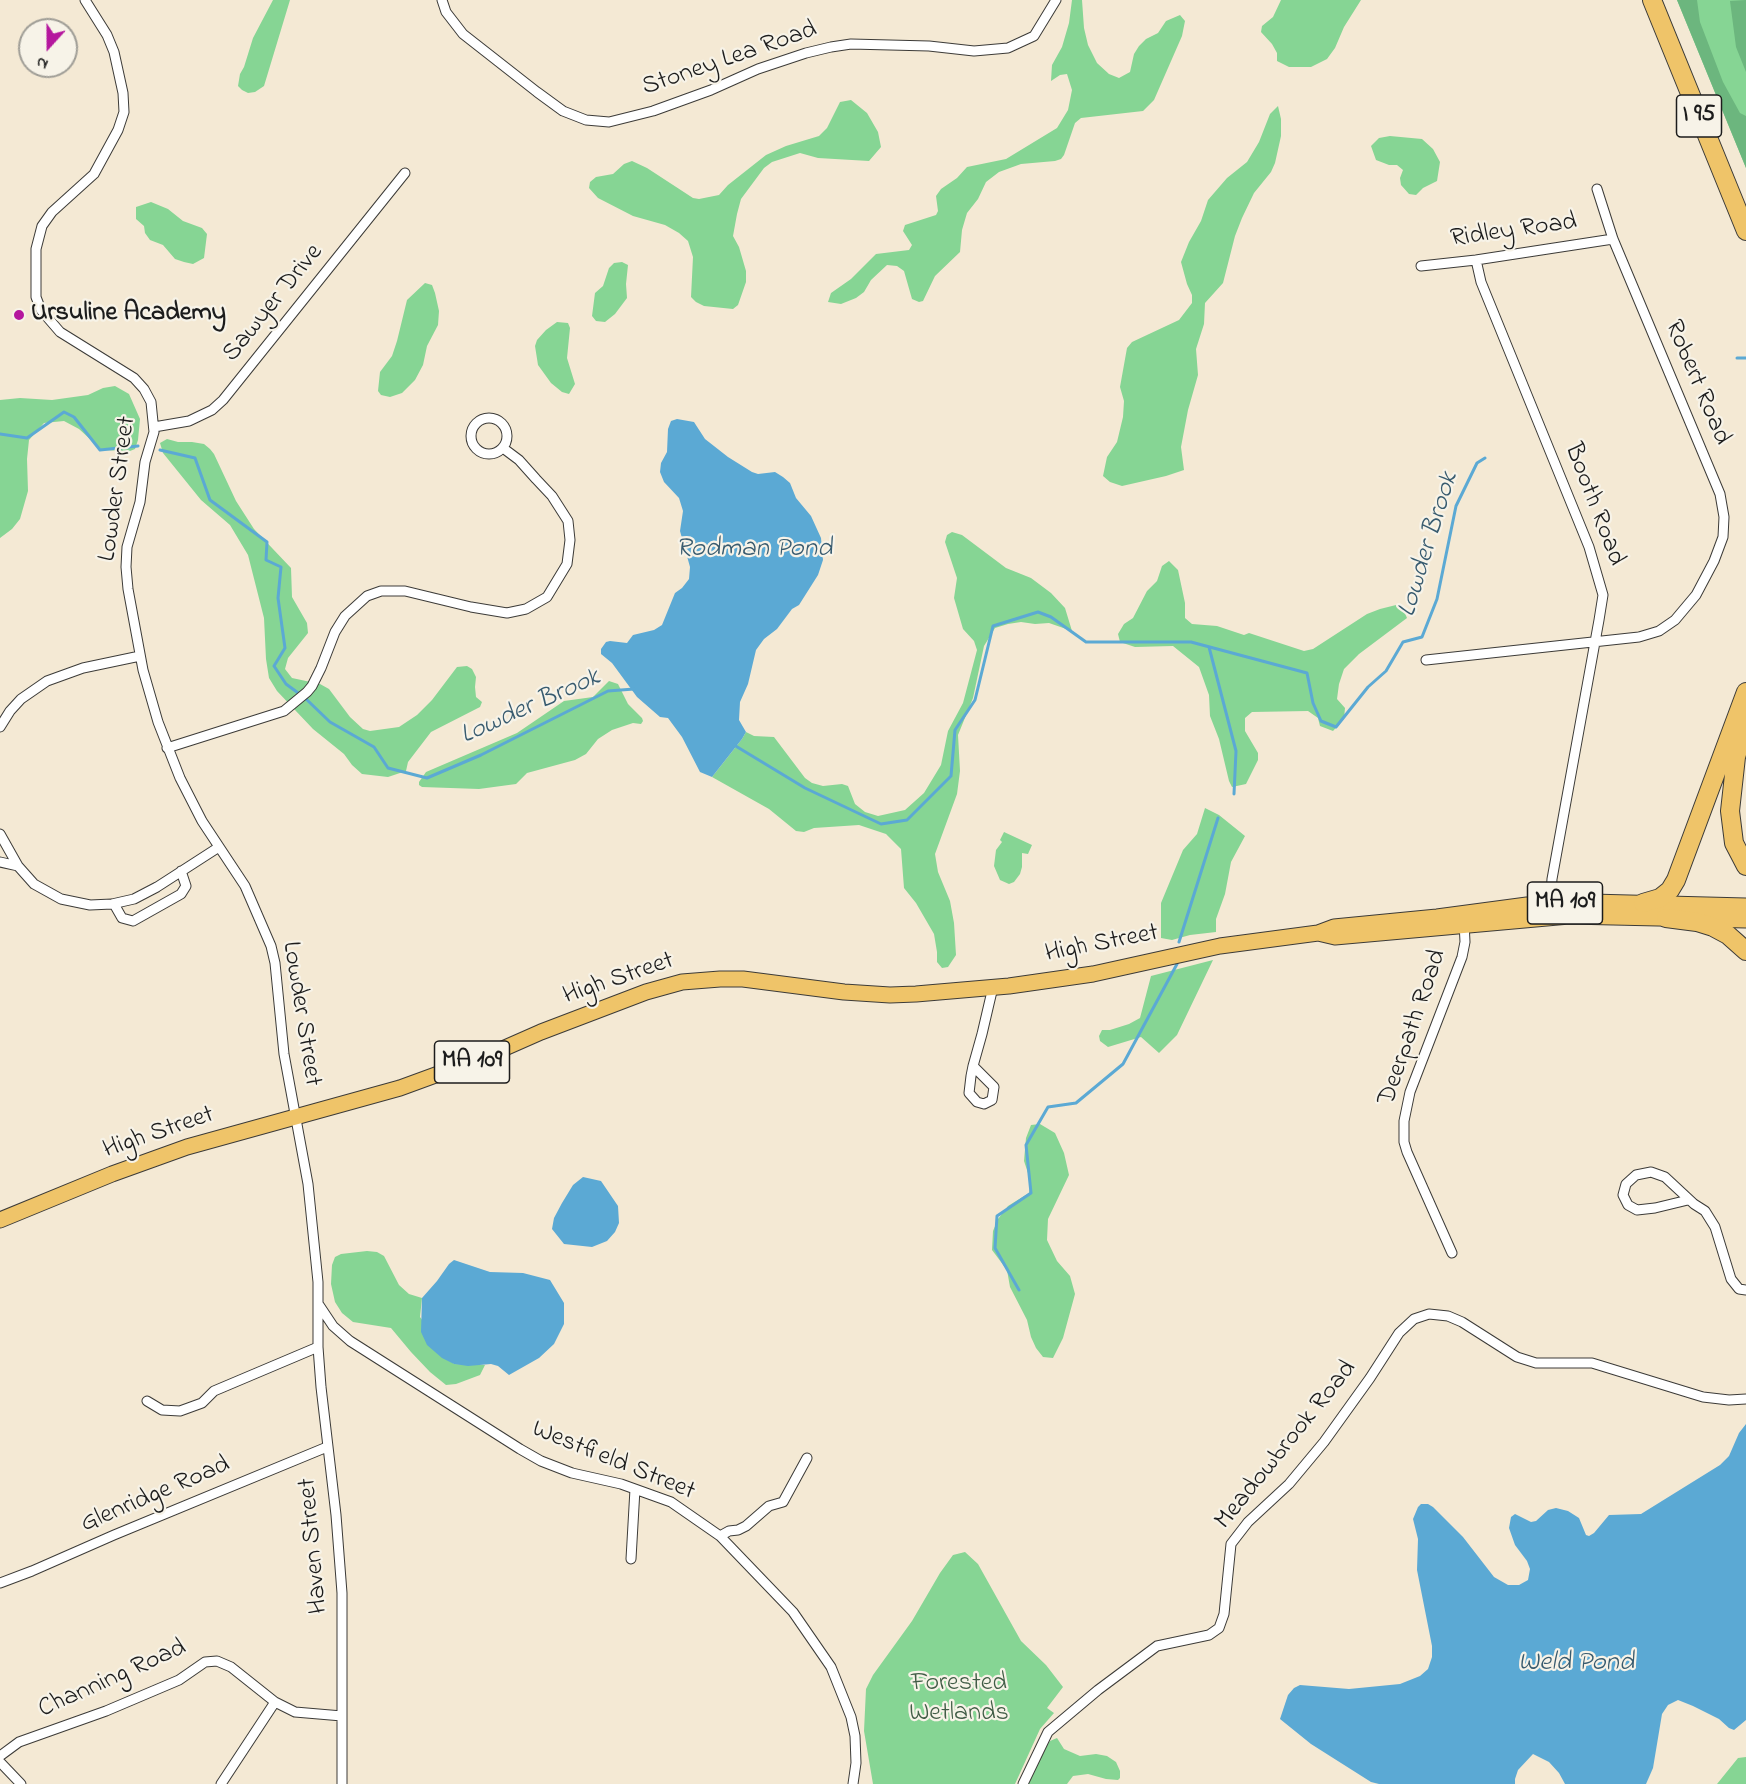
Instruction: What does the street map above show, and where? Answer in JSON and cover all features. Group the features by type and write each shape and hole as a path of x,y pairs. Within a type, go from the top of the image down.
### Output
{"highway":[{"name":"I 95","path":"1652,0 1746,231"},
{"path":"1643,903 1660,898 1670,890 1676,880 1746,692"},
{"path":"1746,723 1736,757 1730,819 1734,843 1746,866"},
{"path":"1666,918 1697,922 1713,927 1728,935 1746,951"}],"main road":[{"name":"High Street","path":"0,1220 170,1153 234,1133 400,1088 482,1058 541,1032 646,992 682,982 744,980 890,995 993,987 1092,974 1220,946 1318,933 1335,937 1464,919 1643,903 1746,906"},
{"name":"High Street","path":"1550,910 1590,915 1746,920"}],"street":[{"name":"Lowder Street","path":"85,0 107,35 114,52 123,93 124,112 118,130 94,174 52,212 40,230 36,249 36,297 44,315 60,332 127,373 140,384 151,402 154,427 145,462 140,502 127,547 128,589 140,656 149,695 168,748 195,808 245,886 273,955 284,1054 296,1118"},
{"name":"Stoney Lea Road","path":"442,0 446,12 463,34 563,111 586,120 609,122 653,111 711,90 758,69 831,47 851,44 929,46 974,51 1008,48 1034,36 1056,0"},
{"name":"Sawyer Drive","path":"154,427 189,422 212,410 223,400 405,173"},
{"name":"Robert Road","path":"1426,660 1639,637 1659,631 1674,620 1696,595 1714,561 1723,537 1724,517 1720,494 1613,239 1597,189"},
{"name":"Ridley Road","path":"1421,266 1613,239"},
{"name":"Booth Road","path":"1476,260 1481,282 1589,547 1603,595 1552,879 1550,910"},
{"path":"168,748 284,711 303,696 321,668 335,632 345,616 367,596 381,591 405,591 507,613 526,609 547,597 567,564 570,540 568,521 552,496 519,460 503,448"},
{"path":"0,727 15,705 33,689 48,681 83,668 140,656"},
{"path":"0,834 18,867 34,884 61,899 92,905 114,904 148,893 219,847"},
{"path":"0,862 18,867"},
{"path":"114,904 122,918 133,921 181,894 186,885 181,872"},
{"name":"Deerpath Road","path":"1452,1253 1407,1152 1404,1121 1410,1092 1462,957 1465,942 1464,919"},
{"path":"974,1066 993,987"},
{"path":"296,1118 308,1184 319,1305"},
{"path":"1688,1200 1637,1210 1628,1205 1623,1194 1626,1184 1636,1175 1651,1172 1665,1177 1688,1200 1705,1211 1715,1227 1731,1279 1739,1289 1746,1290"},
{"name":"Haven Street","path":"319,1305 318,1347 342,1593 342,1784"},
{"name":"Westfield Street","path":"319,1305 333,1326 350,1341 520,1449 541,1461 572,1473 635,1489 671,1502 720,1536 793,1612 831,1667 851,1718 855,1736 856,1763 853,1784"},
{"name":"Meadowbrook Road","path":"1023,1784 1048,1732 1107,1683 1157,1646 1209,1635 1219,1628 1224,1614 1231,1544 1248,1522 1289,1484 1370,1378 1399,1333 1414,1319 1429,1314 1448,1316 1462,1322 1516,1357 1536,1363 1592,1363 1703,1397 1746,1399"},
{"path":"147,1401 162,1410 180,1412 202,1403 214,1391 318,1347"},
{"name":"Glenridge Road","path":"0,1583 327,1447"},
{"path":"720,1536 746,1526 769,1506 783,1502 807,1458"},
{"path":"631,1559 635,1489"},
{"name":"Channing Road","path":"0,1756 19,1742 106,1711 179,1680 205,1662 217,1661 231,1667 275,1702 295,1712 342,1716"},
{"path":"221,1784 275,1702"},
{"path":"0,1761 21,1784"}],"green space":[{"path":"273,0 290,0 264,86 255,92 248,93 238,86 240,74 253,38"},
{"path":"1072,0 1082,0 1088,45 1097,63 1109,74 1119,78 1130,72 1134,54 1139,46 1146,39 1158,33 1166,21 1180,15 1185,21 1182,36 1154,100 1143,111 1081,118 1075,123 1061,159 1021,164 999,172 986,182 978,199 967,213 962,230 960,252 935,276 923,301 912,299 904,271 897,266 887,265 856,298 841,304 828,302 831,293 851,279 876,254 909,250 912,245 903,231 905,225 936,215 938,211 936,196 967,167 1006,159 1057,128 1068,110 1072,90 1067,74 1060,75 1051,81 1052,65 1062,47 1069,23"},
{"path":"1281,0 1361,0 1327,59 1311,67 1289,67 1277,61 1277,53 1261,32 1262,26 1273,17"},
{"path":"1677,0 1746,0 1746,168"},
{"path":"1677,0 1697,0 1700,22 1723,82 1740,113 1746,116 1746,168"},
{"path":"1746,0 1746,72 1736,47 1730,1"},
{"path":"851,100 867,113 878,132 881,147 869,161 818,158 800,153 772,162 764,168 741,199 737,214 733,236 746,271 746,282 738,305 733,309 704,306 691,297 693,257 688,241 679,233 665,225 633,216 598,198 589,188 590,182 596,177 613,174 624,164 632,161 693,198 719,195 766,155 819,136 827,128 840,102"},
{"path":"1278,106 1281,136 1275,163 1271,172 1254,193 1242,218 1223,283 1205,303 1204,324 1196,349 1198,375 1181,447 1184,470 1122,486 1110,482 1103,476 1107,457 1117,442 1123,417 1124,401 1120,387 1127,348 1132,342 1179,320 1192,303 1192,295 1181,262 1189,242 1201,221 1208,200 1227,178 1247,162 1259,142 1270,114"},
{"path":"1390,136 1422,139 1433,149 1440,162 1437,181 1423,188 1416,195 1409,194 1401,185 1400,178 1403,170 1397,165 1389,165 1376,160 1371,146 1379,138"},
{"path":"151,202 168,209 183,221 202,228 207,234 204,258 193,264 175,259 163,245 150,240 145,233 144,226 136,219 136,207"},
{"path":"622,262 628,265 627,298 615,314 605,322 596,321 592,316 595,293 603,286 609,268 614,263"},
{"path":"425,283 432,285 439,311 438,325 427,346 423,365 415,380 402,393 390,397 381,395 378,391 380,372 392,356 407,300"},
{"path":"557,322 568,323 570,328 567,358 575,384 569,394 562,392 551,383 538,365 535,346 537,340"},
{"path":"115,386 129,394 140,419 135,449 130,451 102,450 79,429 64,421 44,423 29,440 28,491 20,519 0,538 0,400 20,398 52,400 88,395 103,388"},
{"path":"167,439 204,444 210,449 236,501 254,529 291,568 292,597 307,623 308,633 288,658 285,669 292,678 320,684 329,689 350,717 363,729 370,731 399,727 417,715 432,700 457,667 467,666 472,669 476,677 476,697 482,702 480,707 431,732 408,762 406,771 388,777 362,774 344,754 313,729 277,691 269,678 264,618 248,555 230,525 201,500 163,453 160,443"},
{"path":"952,532 962,535 1006,568 1031,578 1051,593 1065,608 1072,631 1049,623 1008,624 995,628 984,646 973,698 958,735 960,771 957,794 935,854 938,872 950,901 956,955 948,967 942,968 937,962 934,934 916,903 904,888 901,849 886,834 859,825 796,831 769,809 712,777 746,732 754,736 774,737 805,778 812,783 823,786 842,784 848,786 855,804 865,812 878,816 905,810 924,793 941,765 948,731 963,703 977,650 974,641 963,629 954,598 957,578 945,542 947,535"},
{"path":"1169,561 1178,570 1185,603 1185,618 1192,624 1217,626 1244,635 1249,633 1304,651 1313,649 1367,614 1380,609 1396,605 1403,609 1407,618 1359,654 1344,669 1337,699 1345,708 1344,719 1333,731 1320,726 1318,718 1308,711 1252,712 1245,718 1245,731 1258,753 1258,760 1246,784 1232,787 1210,716 1209,695 1199,667 1173,646 1135,647 1120,642 1118,634 1124,624 1133,618 1147,591 1157,581 1162,566"},
{"path":"609,681 618,684 628,704 642,718 641,724 633,723 612,730 598,739 586,754 575,760 527,773 516,784 479,789 419,785 426,772 517,733 564,701 593,697"},
{"path":"1205,808 1219,815 1245,836 1231,862 1225,894 1216,919 1216,932 1172,940 1161,938 1161,903 1183,850 1197,834"},
{"path":"1004,832 1032,845 1028,854 1022,853 1020,874 1014,882 1009,884 1000,880 994,866 996,850 1002,842 1000,840"},
{"path":"1213,960 1177,1035 1159,1053 1141,1037 1108,1047 1100,1041 1099,1036 1102,1030 1129,1024 1140,1018 1151,976"},
{"path":"1040,1124 1055,1133 1064,1153 1069,1175 1048,1219 1047,1240 1057,1261 1070,1276 1075,1294 1063,1338 1053,1358 1043,1357 1036,1348 1027,1320 1010,1287 1007,1270 992,1250 993,1231 998,1219 1008,1206 1029,1193 1031,1182 1024,1161 1026,1138 1031,1125"},
{"path":"377,1252 384,1256 399,1285 409,1294 422,1298 420,1317 454,1364 485,1365 480,1375 456,1384 446,1385 430,1372 391,1328 353,1322 342,1313 335,1302 331,1284 335,1257 341,1254"},
{"name":"Forested Wetlands","path":"965,1552 978,1564 1021,1641 1046,1665 1063,1687 1047,1708 1054,1713 1040,1729 1015,1784 873,1784 864,1731 866,1689 953,1555"},
{"path":"1057,1738 1064,1749 1080,1756 1096,1754 1107,1756 1116,1762 1120,1778 1118,1780 1106,1779 1088,1774 1073,1776 1067,1784 1028,1784 1045,1748 1050,1741"},
{"path":"1746,1757 1746,1784 1717,1784 1738,1758"}],"water":[{"name":"Rodman Pond","path":"677,419 694,422 705,439 752,472 758,474 775,472 783,477 790,483 796,498 811,516 821,538 823,560 818,575 799,605 792,609 777,629 764,639 756,650 748,684 740,702 739,720 746,732 712,777 700,772 682,737 668,718 660,717 637,697 612,663 601,654 601,649 606,642 627,643 633,635 654,630 662,625 675,593 689,579 690,567 680,531 683,511 679,498 664,482 660,472 661,463 667,452 668,429 671,421"},
{"path":"583,1177 601,1181 618,1206 619,1223 615,1232 607,1241 592,1247 564,1244 552,1229 554,1218 562,1203 573,1185"},
{"path":"454,1260 490,1272 523,1273 550,1280 564,1303 564,1324 554,1344 539,1358 509,1375 498,1366 491,1364 468,1366 454,1364 442,1358 427,1345 421,1332 422,1298"},
{"name":"Weld Pond","path":"1746,1424 1746,1720 1734,1730 1719,1719 1678,1700 1668,1705 1662,1714 1653,1768 1646,1784 1565,1784 1549,1762 1533,1754 1518,1770 1515,1784 1379,1784 1371,1782 1311,1744 1280,1719 1288,1695 1300,1685 1349,1689 1400,1684 1420,1676 1428,1669 1432,1657 1432,1646 1417,1570 1418,1539 1413,1519 1421,1504 1433,1507 1463,1537 1494,1577 1508,1585 1519,1585 1528,1580 1530,1569 1515,1545 1509,1528 1511,1517 1515,1514 1531,1522 1536,1521 1548,1510 1556,1508 1568,1511 1579,1518 1586,1535 1589,1536 1609,1515 1641,1514 1720,1465 1729,1456 1739,1433"}],"waterway":[{"name":"Lowder Brook","path":"1737,358 1746,358"},
{"name":"Lowder Brook","path":"0,434 27,438 64,412 74,417 100,450 138,446"},
{"name":"Lowder Brook","path":"160,450 195,458 210,500 267,542 266,560 281,567 278,598 285,648 274,666 286,684 305,698 330,722 374,747 388,768 427,778 481,755 608,691 634,689"},
{"name":"Lowder Brook","path":"734,745 805,788 881,824 907,820 951,776 955,730 975,700 993,626 1038,612 1051,617 1086,642 1191,642 1307,673 1313,703 1321,721 1336,727 1368,687 1386,671 1403,642 1422,637 1437,599 1456,506 1477,463 1485,458"},
{"path":"1209,647 1236,751 1234,794"},
{"path":"1179,942 1218,818"},
{"path":"1019,1290 995,1248 997,1216 1031,1193 1026,1145 1048,1107 1076,1103 1123,1064 1177,964"}],"place":[{"name":"Ursuline Academy","path":"19,315"}]}
